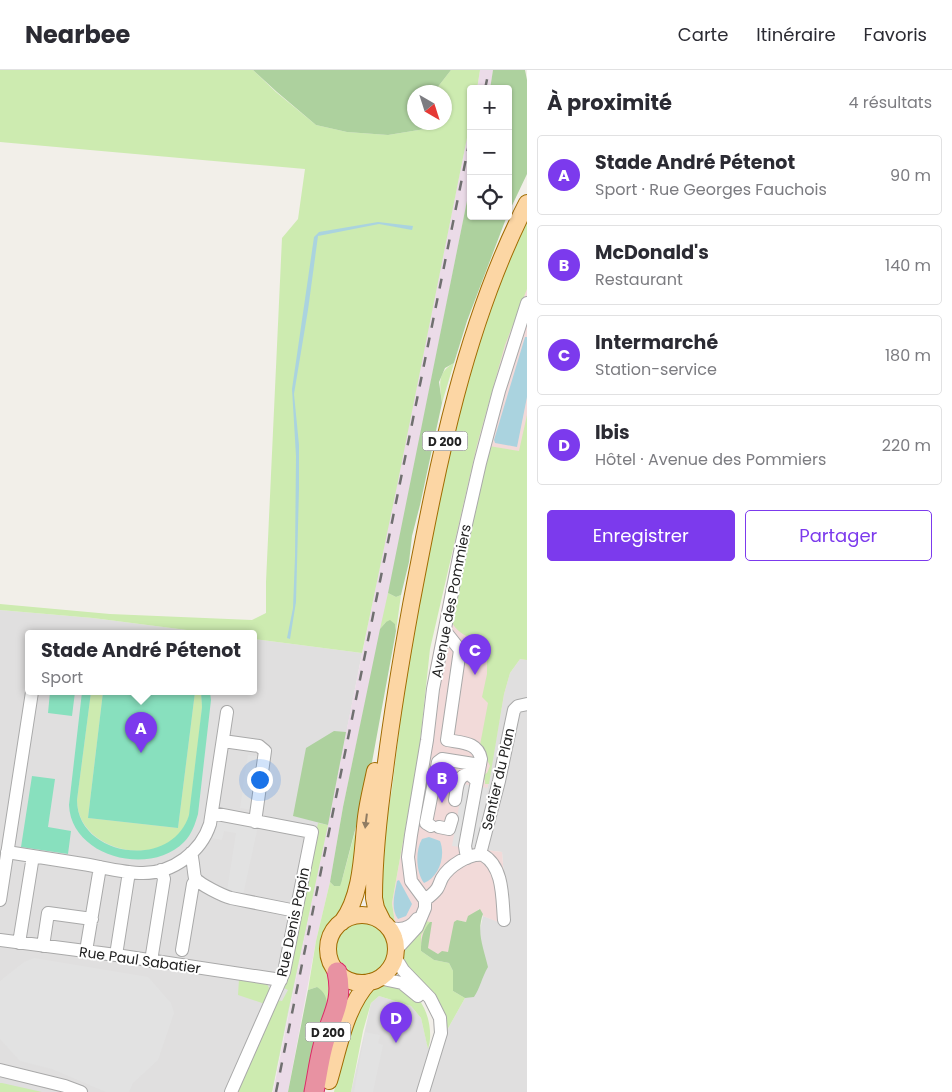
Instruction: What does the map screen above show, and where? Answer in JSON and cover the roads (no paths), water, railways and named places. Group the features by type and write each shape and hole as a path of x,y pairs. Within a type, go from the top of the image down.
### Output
{"highway":[{"name":"D 200","path":"323,1088 324,1045 340,992 337,972"}],"main road":[{"name":"D 200","path":"386,924 376,908 374,898 380,808 396,688 430,510 457,392 489,291 527,203"},
{"name":"D 200","path":"342,922 350,910 356,892 370,791 384,727 396,688"},
{"path":"362,915 376,918 386,924 394,938 395,953 389,970 374,980 352,981 337,972 330,961 328,948 331,935 342,922 349,917 362,915"},
{"name":"D 200","path":"323,1088 349,1014 360,993 374,980"}],"street":[{"name":"Avenue des Pommiers","path":"424,906 411,880 408,857 427,740 433,689 480,463 499,391 527,303"},
{"path":"445,631 460,650 447,740"},
{"path":"0,900 32,695"},
{"name":"Sentier du Plan","path":"480,854 499,781 513,713 514,710 523,705"},
{"path":"7,852 129,872 150,873 177,864 191,854 205,835 212,814 227,712"},
{"path":"427,740 447,740 474,745 480,755 480,765 465,846 466,858"},
{"path":"212,814 255,822 265,751 259,746 223,741"},
{"path":"476,781 469,774 463,775 460,778 449,829 426,823 438,762 442,759 480,765"},
{"name":"Rue Denis Papin","path":"231,1092 286,966 312,832 255,822"},
{"path":"191,854 196,879 231,898 296,911"},
{"path":"386,924 396,929 409,927 438,888 445,874 466,858 480,854 486,856 492,862 498,876 504,920"},
{"path":"19,943 33,856"},
{"path":"86,951 100,867"},
{"path":"151,961 164,879 161,870"},
{"path":"116,955 129,872"},
{"path":"182,950 193,884 196,879"},
{"path":"423,1092 441,1028 436,1008 430,998 403,970 395,953 414,931 424,906"},
{"path":"43,946 48,913 92,919"},
{"name":"Rue Paul Sabatier","path":"0,940 281,980"},
{"path":"374,980 402,983 409,987 422,1001 432,1021 436,1047"},
{"path":"0,1070 74,1091"}],"water":[{"path":"378,222 413,226 412,230 379,224 318,236 294,394 299,445 299,489 296,602 290,639 287,638 293,608 296,456 292,389 314,237 319,232"},
{"path":"525,337 527,337 527,397 517,447 495,443 494,440"},
{"path":"429,837 440,841 442,859 434,876 424,883 419,873 417,855 422,839"},
{"path":"399,880 412,904 406,916 398,919 394,910 394,900 397,881"}],"railway":[{"path":"486,85 489,70"},
{"path":"276,1092 467,154"}],"place":[{"name":"Intermarché","path":"475,675"},
{"name":"Stade André Pétenot","path":"141,753"},
{"name":"McDonald's","path":"442,803"},
{"name":"Ibis","path":"396,1043"}]}
